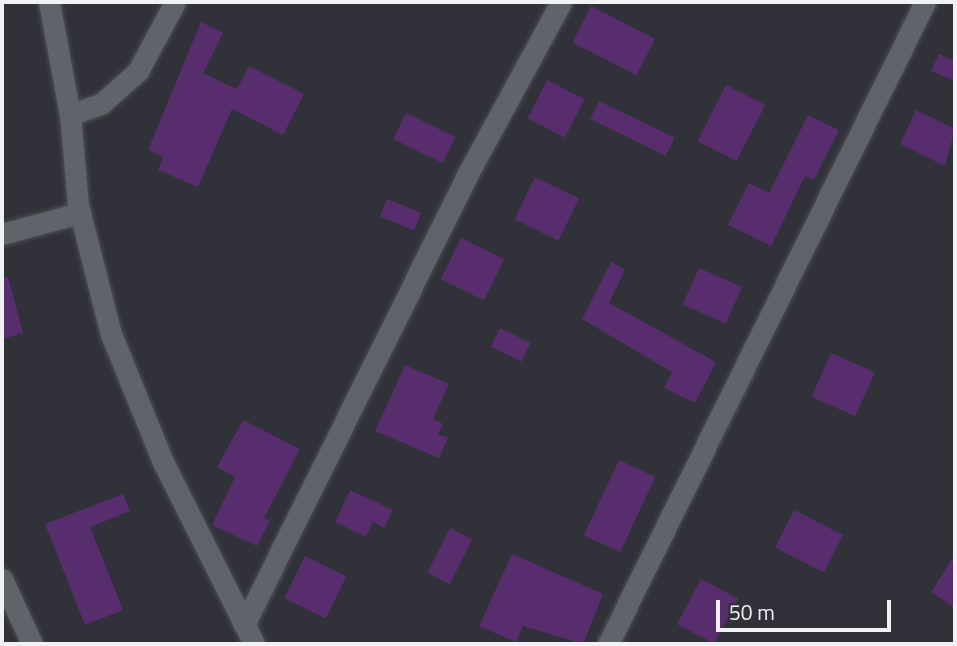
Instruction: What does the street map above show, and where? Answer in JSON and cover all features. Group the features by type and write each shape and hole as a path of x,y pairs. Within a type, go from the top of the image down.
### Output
{"street":[{"path":"49,2 70,115 80,213 116,347 163,462 249,635"},
{"path":"70,115 102,104 138,71 175,2"},
{"path":"249,635 465,179 562,2"},
{"path":"608,644 925,2"},
{"path":"2,234 80,213"},
{"path":"2,579 32,644"}],"building":[{"path":"591,6 655,39 637,75 572,43"},
{"path":"201,22 223,33 203,73 237,89 249,66 304,94 283,135 232,109 198,187 158,170 163,157 148,150"},
{"path":"939,54 955,61 955,81 931,71"},
{"path":"547,80 584,99 565,137 527,118"},
{"path":"726,85 765,105 737,161 697,141"},
{"path":"599,101 674,138 666,156 590,119"},
{"path":"916,110 955,129 945,166 900,144"},
{"path":"406,113 455,137 443,163 393,139"},
{"path":"808,115 839,130 814,180 805,176 771,246 728,225 749,183 769,193"},
{"path":"535,177 579,198 558,241 514,219"},
{"path":"387,199 421,213 414,230 380,217"},
{"path":"461,238 504,259 484,300 441,279"},
{"path":"611,262 625,270 609,303 716,362 695,403 664,388 672,372 582,319"},
{"path":"699,268 742,287 726,324 683,305"},
{"path":"8,277 23,333 2,339 2,278"},
{"path":"500,328 531,343 521,362 491,347"},
{"path":"831,353 875,373 855,416 811,397"},
{"path":"405,365 449,384 433,419 443,424 438,434 448,438 439,458 375,431"},
{"path":"243,420 300,449 264,518 270,521 257,546 212,525 235,477 217,467"},
{"path":"619,460 655,477 620,552 584,535"},
{"path":"350,490 393,510 384,528 373,522 366,537 335,522"},
{"path":"123,494 130,511 90,527 123,610 85,625 45,524"},
{"path":"794,510 843,535 824,572 775,547"},
{"path":"450,528 472,539 450,584 427,573"},
{"path":"512,554 603,594 583,644 523,626 516,642 479,626"},
{"path":"955,554 955,608 931,592"},
{"path":"305,556 346,576 326,618 284,598"},
{"path":"701,579 738,599 714,644 677,624"}]}
